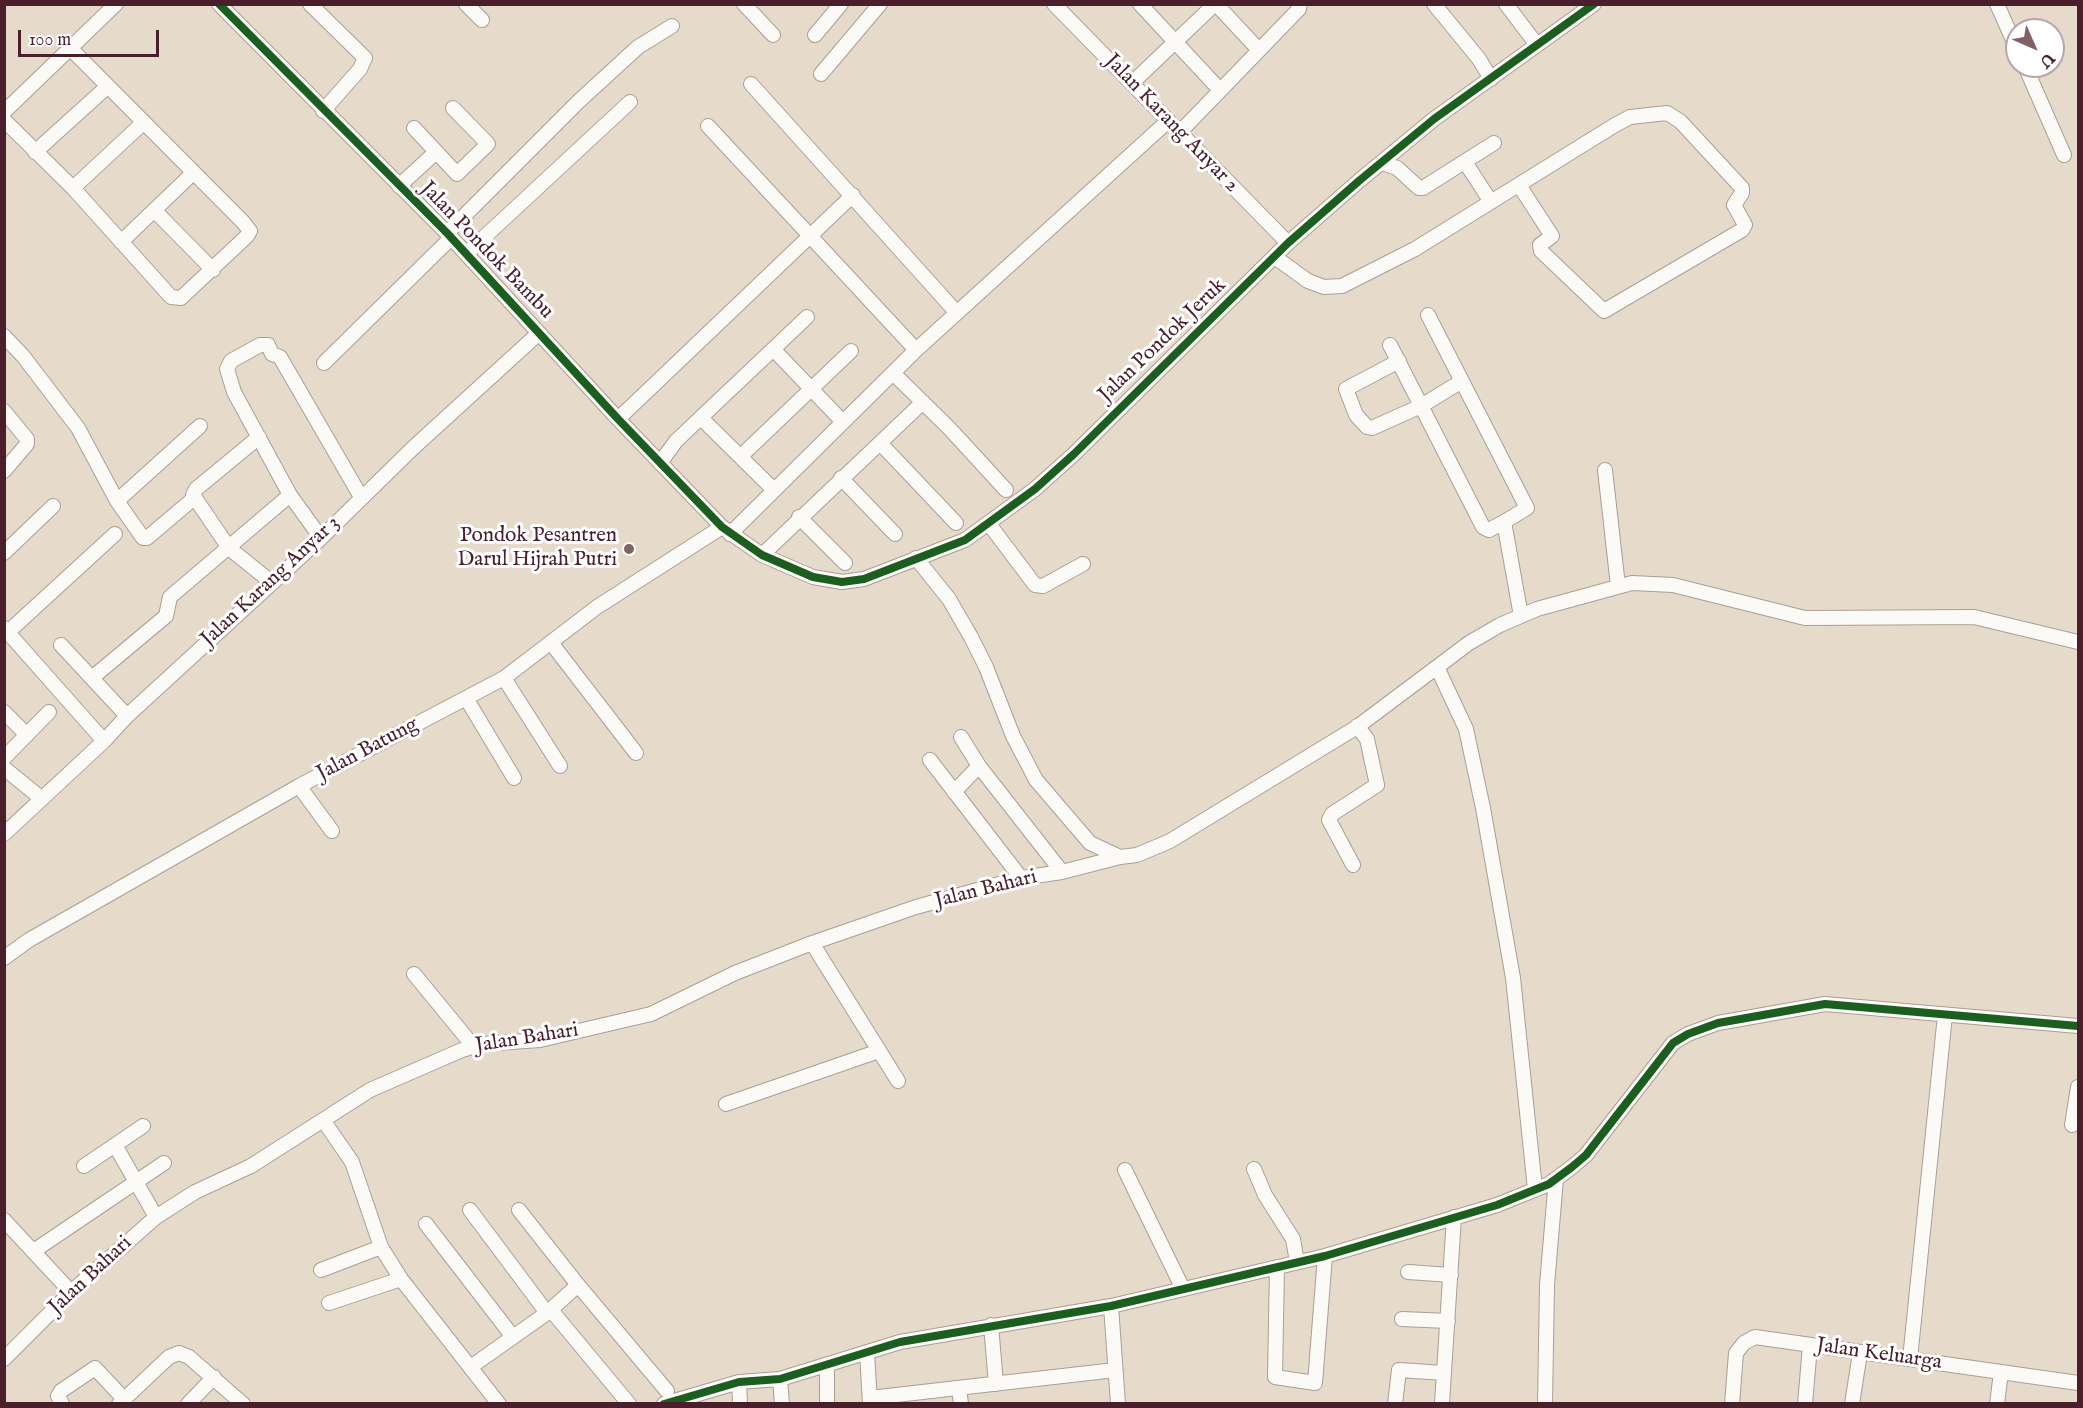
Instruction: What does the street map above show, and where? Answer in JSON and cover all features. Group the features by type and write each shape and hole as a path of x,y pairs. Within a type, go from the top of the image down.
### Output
{"street":[{"path":"4,112 116,4"},
{"name":"Jalan Pondok Bambu","path":"219,4 449,235 618,419 726,531"},
{"path":"310,4 365,58 360,69 323,111"},
{"path":"466,4 482,20"},
{"path":"815,35 842,4"},
{"path":"821,74 880,4"},
{"name":"Jalan Karang Anyar 2","path":"1054,4 1288,243"},
{"path":"1140,4 1220,89"},
{"path":"1132,83 1216,4 1258,49"},
{"path":"1180,132 1299,9 1300,4"},
{"path":"1434,4 1479,59 1491,79"},
{"path":"1506,4 1538,45"},
{"name":"Jalan Pondok Jeruk","path":"726,531 762,555 813,577 842,582 864,579 965,540 989,524 1074,454 1276,258 1288,243 1434,119 1594,4"},
{"path":"1997,4 2005,22"},
{"path":"746,5 773,35"},
{"path":"324,363 579,101 638,47 672,26"},
{"path":"4,120 73,188 164,291 176,299 181,298 213,270 250,231 70,48"},
{"path":"2030,78 2064,155"},
{"path":"751,84 957,313"},
{"path":"35,152 108,86"},
{"path":"466,254 630,102"},
{"path":"414,128 457,174 488,144 453,108"},
{"path":"1276,258 1308,281 1324,287 1342,286 1373,272 1519,185 1570,150 1630,117 1667,113 1680,121 1742,188 1742,193 1734,205 1745,225 1742,230 1604,311 1541,251 1540,245 1552,236 1519,185"},
{"name":"Jalan Batung","path":"4,958 29,940 299,786 504,678 597,608 726,531 774,490 916,350 1168,121"},
{"path":"73,188 144,122"},
{"path":"708,126 916,350"},
{"path":"1382,163 1397,168 1419,188 1431,184 1494,143"},
{"path":"399,186 436,152"},
{"path":"1466,162 1491,202"},
{"path":"121,242 193,173"},
{"path":"618,419 853,195"},
{"path":"154,210 213,270"},
{"path":"1390,345 1483,527 1489,530 1527,508 1428,315"},
{"path":"660,463 676,441 807,317"},
{"name":"Jalan Karang Anyar 3","path":"4,834 104,741 127,716 539,333"},
{"path":"4,336 23,356 78,428 117,501 142,538 147,538 193,499 196,489 259,437"},
{"path":"321,538 290,495 234,392 227,369 231,361 251,348 268,345 272,354 280,357 361,497"},
{"path":"773,349 843,422"},
{"path":"741,456 810,387 850,351"},
{"path":"1399,361 1350,385 1345,392 1363,424 1372,428 1420,406 1462,381"},
{"path":"894,374 1006,490"},
{"path":"762,555 923,402"},
{"path":"4,411 26,436 27,444 4,471"},
{"path":"701,418 774,490"},
{"path":"117,501 200,426"},
{"path":"880,443 956,523"},
{"path":"1605,470 1618,586"},
{"path":"841,478 895,534"},
{"path":"93,677 166,616 170,597 290,495"},
{"path":"193,499 229,548 271,582"},
{"path":"4,553 53,506"},
{"path":"799,518 845,563"},
{"path":"1504,522 1521,616"},
{"path":"989,524 1035,585 1043,586 1083,564"},
{"path":"104,741 6,630 115,534"},
{"path":"916,558 949,599 971,637 986,667 1013,736 1036,780 1051,801 1090,843 1120,857"},
{"name":"Jalan Bahari","path":"4,1359 71,1292 156,1217 195,1192 251,1166 324,1120 341,1106 370,1090 474,1047 540,1040 651,1014 735,973 812,943 916,908 1021,878 1062,872 1120,857 1137,855 1170,841 1357,726 1469,643 1521,616 1618,586 1642,582 1673,585 1805,618 1974,617 2079,642"},
{"path":"552,644 636,753"},
{"path":"61,645 127,716"},
{"path":"1437,667 1466,729 1483,808 1513,978 1535,1189"},
{"path":"504,678 560,766"},
{"path":"466,698 514,778"},
{"path":"4,712 27,735"},
{"path":"4,758 49,712"},
{"path":"1353,864 1329,820 1332,814 1377,785 1367,739 1357,726"},
{"path":"961,737 979,766 1062,872"},
{"path":"930,760 1021,878"},
{"path":"954,792 979,766"},
{"path":"4,768 42,799"},
{"path":"299,786 332,831"},
{"path":"812,943 898,1081"},
{"path":"414,974 474,1047"},
{"path":"519,1210 665,1397 739,1382 780,1379 900,1342 1111,1306 1325,1256 1454,1217 1535,1189 1556,1179 1586,1155 1673,1043 1688,1034 1718,1023 1824,1004 2079,1026"},
{"path":"1910,1359 1945,1015"},
{"path":"726,1104 879,1051"},
{"path":"2072,1125 2079,1087"},
{"path":"324,1120 352,1162 381,1247 401,1279 472,1366 499,1404"},
{"path":"84,1166 143,1126"},
{"path":"115,1145 156,1217"},
{"path":"35,1250 164,1164"},
{"path":"1254,1169 1265,1195 1293,1239 1297,1262"},
{"path":"1125,1170 1183,1289"},
{"path":"1545,1404 1547,1285 1556,1179"},
{"path":"470,1210 549,1311 629,1404"},
{"path":"1442,1403 1454,1217"},
{"path":"4,1220 35,1250 71,1292"},
{"path":"426,1224 513,1337"},
{"path":"321,1269 381,1247"},
{"path":"1277,1267 1275,1377 1315,1383 1325,1256"},
{"path":"1408,1272 1451,1275"},
{"path":"329,1303 401,1279"},
{"path":"472,1366 549,1311 578,1285"},
{"path":"1111,1306 1118,1404"},
{"path":"1402,1319 1448,1321"},
{"path":"991,1325 996,1384"},
{"name":"Jalan Keluarga","path":"1732,1404 1736,1353 1744,1342 1755,1337 2079,1383"},
{"path":"1805,1404 1810,1346"},
{"path":"867,1352 870,1401 1115,1370"},
{"path":"1852,1404 1860,1353"},
{"path":"62,1404 58,1395 61,1391 95,1368 122,1401 174,1354 189,1357 243,1404"},
{"path":"826,1365 827,1404"},
{"path":"1395,1404 1399,1370 1444,1373"},
{"path":"1996,1404 2001,1372"},
{"path":"188,1404 214,1377"},
{"path":"780,1379 782,1404"},
{"path":"739,1382 740,1404"},
{"path":"959,1388 961,1404"}],"cycle path":[{"path":"219,4 447,233 618,419 722,527 762,555 813,577 842,582 864,579 965,540 1035,489 1074,454 1288,243 1360,180 1434,119 1594,4"},
{"path":"664,1404 739,1382 780,1379 900,1342 1111,1306 1325,1256 1497,1205 1549,1184 1572,1167 1586,1155 1673,1043 1688,1034 1718,1023 1825,1004 2078,1026"}],"place":[{"name":"Pondok Pesantren Darul Hijrah Putri","path":"629,549"}]}
